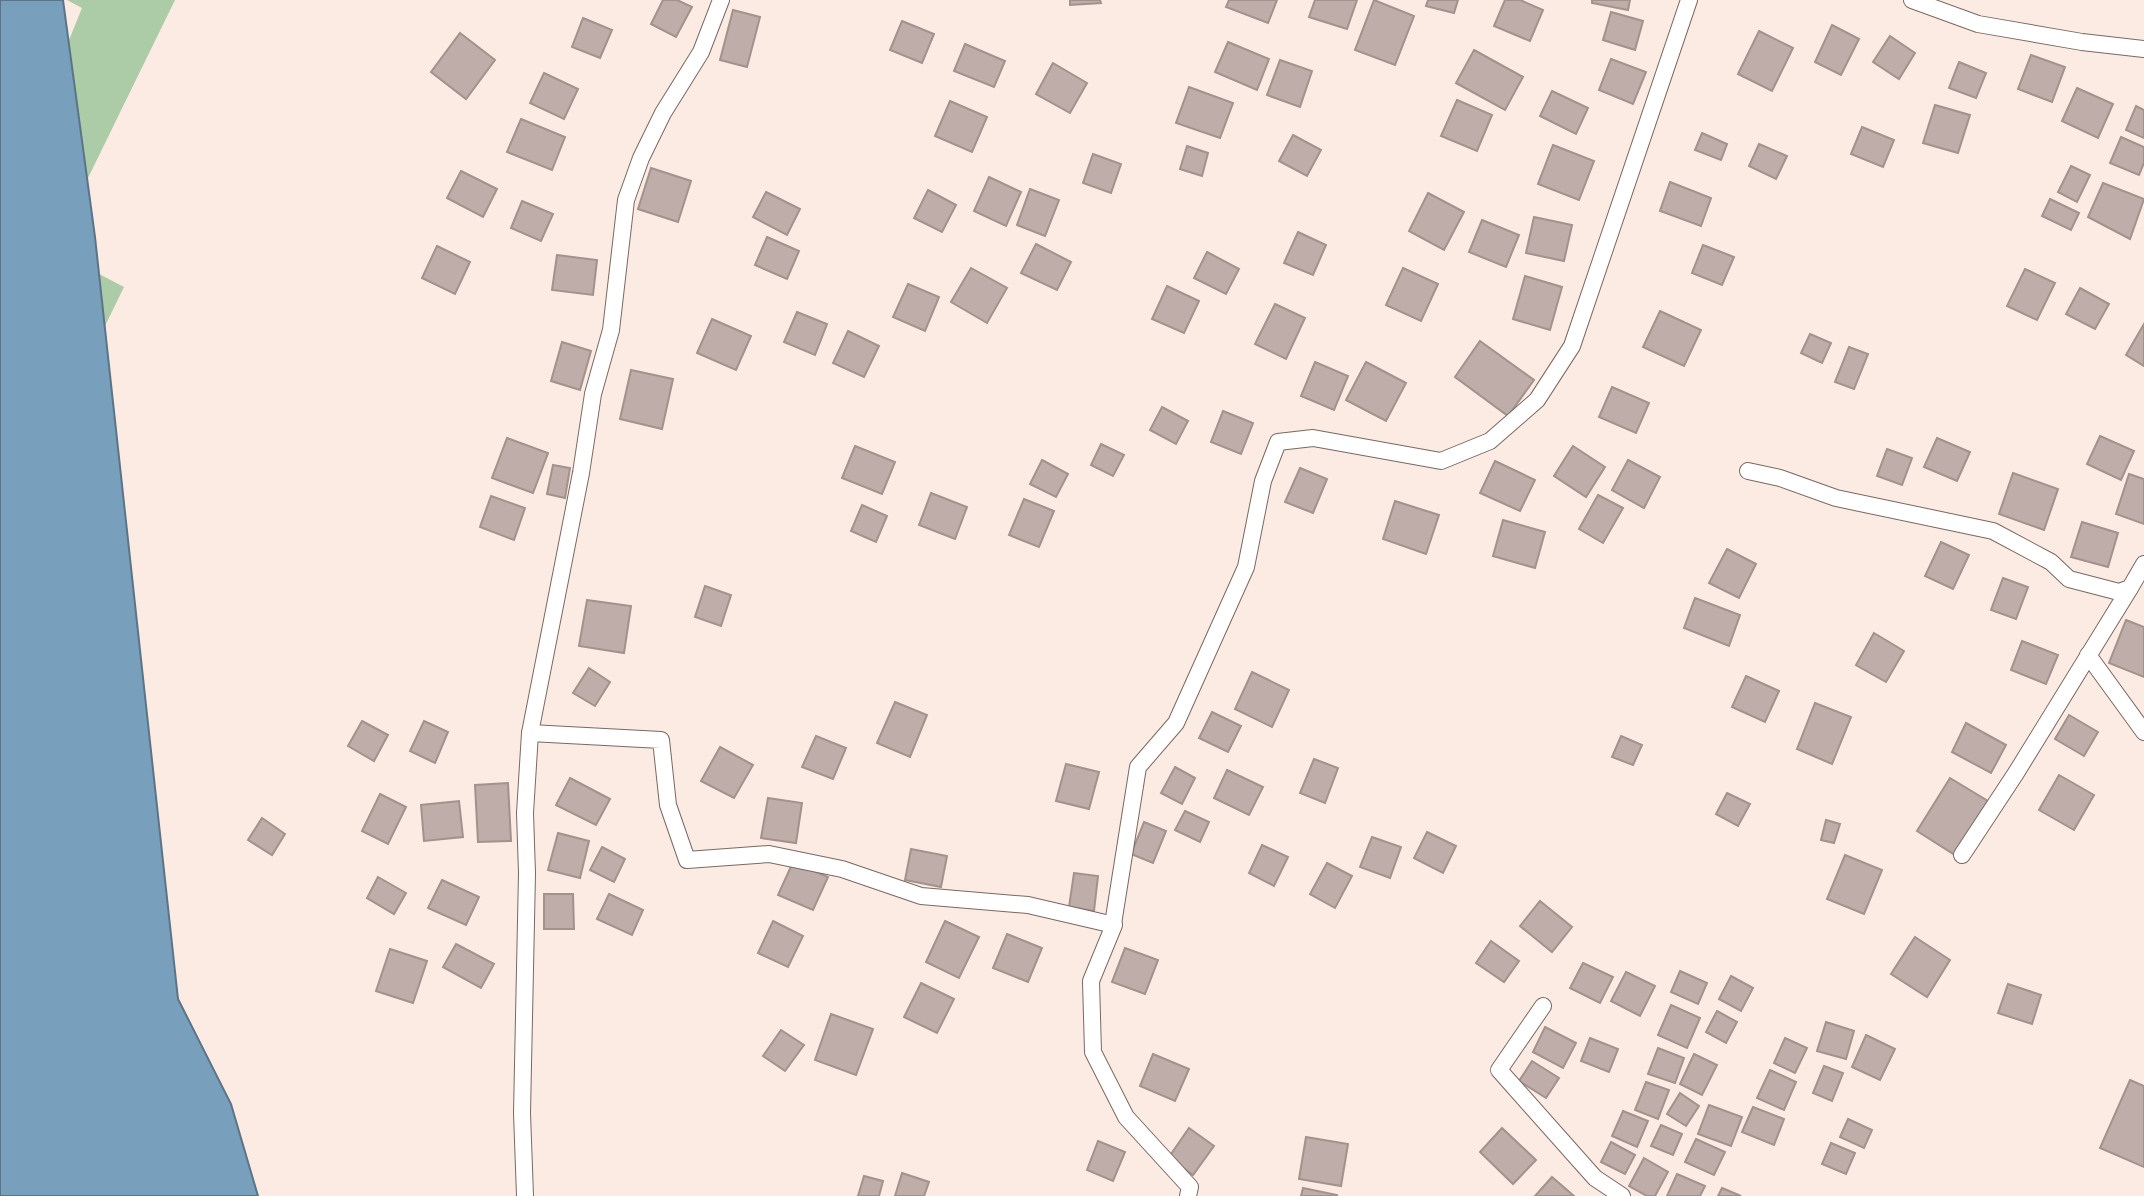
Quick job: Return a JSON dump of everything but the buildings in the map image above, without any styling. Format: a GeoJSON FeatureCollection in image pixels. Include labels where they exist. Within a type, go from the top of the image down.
{"type":"FeatureCollection","features":[{"type":"Feature","properties":{"kind":"street"},"geometry":{"type":"LineString","coordinates":[[525,1196],[522,1113],[527,873],[525,813],[530,733],[581,473],[593,394],[611,330],[626,200],[640,158],[663,113],[701,52],[721,0]]}},
{"type":"Feature","properties":{"kind":"street"},"geometry":{"type":"LineString","coordinates":[[1188,1196],[1190,1187],[1126,1117],[1093,1052],[1091,981],[1114,924],[1138,767],[1177,723],[1246,567],[1263,481],[1278,442],[1313,439],[1441,461],[1490,441],[1537,400],[1572,346],[1689,0]]}},
{"type":"Feature","properties":{"kind":"street"},"geometry":{"type":"LineString","coordinates":[[1913,0],[1978,24],[2082,43],[2144,49]]}},
{"type":"Feature","properties":{"kind":"street"},"geometry":{"type":"LineString","coordinates":[[1748,471],[1780,478],[1836,498],[1993,531],[2051,562],[2069,579],[2119,592],[2130,587]]}},
{"type":"Feature","properties":{"kind":"street"},"geometry":{"type":"LineString","coordinates":[[1962,855],[2016,773],[2144,564]]}},
{"type":"Feature","properties":{"kind":"street"},"geometry":{"type":"LineString","coordinates":[[2088,655],[2144,732]]}},
{"type":"Feature","properties":{"kind":"street"},"geometry":{"type":"LineString","coordinates":[[530,733],[662,740],[668,805],[687,860],[769,854],[842,869],[921,896],[1028,905],[1114,924]]}},
{"type":"Feature","properties":{"kind":"street"},"geometry":{"type":"LineString","coordinates":[[1543,1006],[1499,1070],[1595,1178],[1622,1196]]}},
{"type":"Feature","properties":{"kind":"green space"},"geometry":{"type":"Polygon","coordinates":[[[67,0],[175,0],[87,180],[69,40],[82,8],[67,0]]]}},
{"type":"Feature","properties":{"kind":"green space"},"geometry":{"type":"Polygon","coordinates":[[[99,274],[124,287],[105,326],[99,274]]]}},
{"type":"Feature","properties":{"kind":"water"},"geometry":{"type":"Polygon","coordinates":[[[0,0],[63,0],[95,237],[178,999],[231,1104],[258,1196],[0,1196],[0,0]]]}}]}
